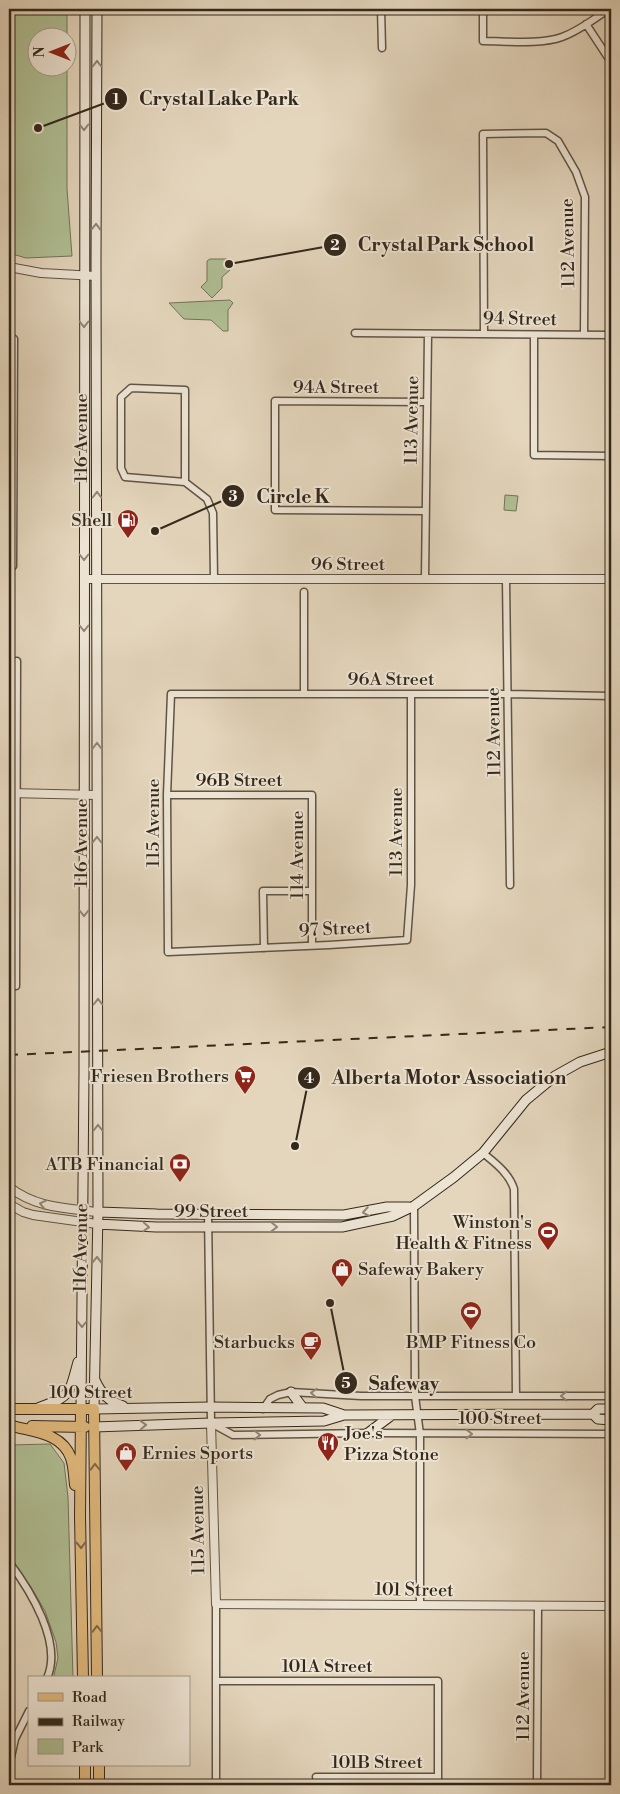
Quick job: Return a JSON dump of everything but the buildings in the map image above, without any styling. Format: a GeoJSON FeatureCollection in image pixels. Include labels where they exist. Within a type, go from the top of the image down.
{"type":"FeatureCollection","features":[{"type":"Feature","properties":{"kind":"main road","name":"116 Avenue"},"geometry":{"type":"LineString","coordinates":[[83,1676],[80,1427],[84,1072],[85,9]]}},
{"type":"Feature","properties":{"kind":"main road","name":"116 Avenue"},"geometry":{"type":"LineString","coordinates":[[97,9],[98,1224],[94,1378],[97,1676]]}},
{"type":"Feature","properties":{"kind":"main road","name":"99 Street"},"geometry":{"type":"LineString","coordinates":[[98,1224],[156,1227],[294,1228],[342,1227],[381,1219],[414,1206],[454,1177],[482,1153],[514,1113],[539,1089],[572,1066],[598,1055],[611,1052]]}},
{"type":"Feature","properties":{"kind":"main road"},"geometry":{"type":"LineString","coordinates":[[84,1072],[98,1071]]}},
{"type":"Feature","properties":{"kind":"main road","name":"99 Street"},"geometry":{"type":"LineString","coordinates":[[98,1212],[344,1215],[387,1207],[414,1206]]}},
{"type":"Feature","properties":{"kind":"main road"},"geometry":{"type":"LineString","coordinates":[[35,1409],[58,1401],[68,1394],[82,1347]]}},
{"type":"Feature","properties":{"kind":"main road"},"geometry":{"type":"LineString","coordinates":[[94,1378],[99,1389],[111,1402],[133,1408]]}},
{"type":"Feature","properties":{"kind":"main road"},"geometry":{"type":"LineString","coordinates":[[291,1392],[304,1408]]}},
{"type":"Feature","properties":{"kind":"main road","name":"100 Street"},"geometry":{"type":"LineString","coordinates":[[9,1409],[323,1408],[344,1415]]}},
{"type":"Feature","properties":{"kind":"main road","name":"100 Street"},"geometry":{"type":"LineString","coordinates":[[10,1426],[94,1427],[211,1422],[324,1421],[344,1415],[593,1414],[598,1409],[611,1409]]}},
{"type":"Feature","properties":{"kind":"main road","name":"100 Street"},"geometry":{"type":"LineString","coordinates":[[593,1414],[598,1419],[611,1420]]}},
{"type":"Feature","properties":{"kind":"main road"},"geometry":{"type":"LineString","coordinates":[[368,1433],[392,1415]]}},
{"type":"Feature","properties":{"kind":"main road"},"geometry":{"type":"LineString","coordinates":[[10,1426],[47,1434],[64,1446],[71,1458],[80,1516]]}},
{"type":"Feature","properties":{"kind":"main road"},"geometry":{"type":"LineString","coordinates":[[85,1766],[85,1785]]}},
{"type":"Feature","properties":{"kind":"main road"},"geometry":{"type":"LineString","coordinates":[[99,1766],[99,1785]]}},
{"type":"Feature","properties":{"kind":"street"},"geometry":{"type":"LineString","coordinates":[[382,9],[382,48]]}},
{"type":"Feature","properties":{"kind":"street"},"geometry":{"type":"LineString","coordinates":[[483,9],[483,41],[545,40],[562,37],[609,9]]}},
{"type":"Feature","properties":{"kind":"street"},"geometry":{"type":"LineString","coordinates":[[586,24],[611,62]]}},
{"type":"Feature","properties":{"kind":"street","name":"112 Avenue"},"geometry":{"type":"LineString","coordinates":[[484,334],[483,134],[546,134],[558,141],[576,172],[586,197],[584,335]]}},
{"type":"Feature","properties":{"kind":"street"},"geometry":{"type":"LineString","coordinates":[[9,267],[41,273],[96,276]]}},
{"type":"Feature","properties":{"kind":"street"},"geometry":{"type":"LineString","coordinates":[[355,333],[428,334]]}},
{"type":"Feature","properties":{"kind":"street","name":"94 Street"},"geometry":{"type":"LineString","coordinates":[[428,334],[611,335]]}},
{"type":"Feature","properties":{"kind":"street","name":"113 Avenue"},"geometry":{"type":"LineString","coordinates":[[425,579],[428,334]]}},
{"type":"Feature","properties":{"kind":"street"},"geometry":{"type":"LineString","coordinates":[[534,335],[534,455],[611,456]]}},
{"type":"Feature","properties":{"kind":"street"},"geometry":{"type":"LineString","coordinates":[[11,566],[12,339]]}},
{"type":"Feature","properties":{"kind":"street"},"geometry":{"type":"LineString","coordinates":[[185,482],[185,390],[131,388],[121,397],[121,468],[125,477],[185,482],[206,499],[213,513],[214,579]]}},
{"type":"Feature","properties":{"kind":"street","name":"94A Street"},"geometry":{"type":"LineString","coordinates":[[425,511],[274,510],[275,401],[426,402]]}},
{"type":"Feature","properties":{"kind":"street","name":"96 Street"},"geometry":{"type":"LineString","coordinates":[[84,579],[611,579]]}},
{"type":"Feature","properties":{"kind":"street","name":"112 Avenue"},"geometry":{"type":"LineString","coordinates":[[506,579],[510,885]]}},
{"type":"Feature","properties":{"kind":"street"},"geometry":{"type":"LineString","coordinates":[[304,592],[304,694]]}},
{"type":"Feature","properties":{"kind":"street"},"geometry":{"type":"LineString","coordinates":[[9,662],[17,661],[12,793],[12,986]]}},
{"type":"Feature","properties":{"kind":"street","name":"96A Street"},"geometry":{"type":"LineString","coordinates":[[171,694],[508,694],[611,696]]}},
{"type":"Feature","properties":{"kind":"street","name":"115 Avenue"},"geometry":{"type":"LineString","coordinates":[[168,952],[167,796],[171,694]]}},
{"type":"Feature","properties":{"kind":"street","name":"113 Avenue"},"geometry":{"type":"LineString","coordinates":[[407,940],[411,886],[410,695]]}},
{"type":"Feature","properties":{"kind":"street"},"geometry":{"type":"LineString","coordinates":[[12,793],[97,795]]}},
{"type":"Feature","properties":{"kind":"street","name":"96B Street"},"geometry":{"type":"LineString","coordinates":[[167,796],[312,795]]}},
{"type":"Feature","properties":{"kind":"street","name":"114 Avenue"},"geometry":{"type":"LineString","coordinates":[[312,795],[312,945]]}},
{"type":"Feature","properties":{"kind":"street"},"geometry":{"type":"LineString","coordinates":[[264,948],[263,891],[312,891]]}},
{"type":"Feature","properties":{"kind":"street"},"geometry":{"type":"LineString","coordinates":[[611,915],[611,928]]}},
{"type":"Feature","properties":{"kind":"street","name":"97 Street"},"geometry":{"type":"LineString","coordinates":[[168,952],[407,940]]}},
{"type":"Feature","properties":{"kind":"street"},"geometry":{"type":"LineString","coordinates":[[482,1153],[504,1171],[514,1189],[516,1396]]}},
{"type":"Feature","properties":{"kind":"street","name":"99 Street"},"geometry":{"type":"LineString","coordinates":[[9,1187],[34,1202],[49,1206],[98,1212]]}},
{"type":"Feature","properties":{"kind":"street","name":"99 Street"},"geometry":{"type":"LineString","coordinates":[[9,1204],[33,1215],[98,1224]]}},
{"type":"Feature","properties":{"kind":"street"},"geometry":{"type":"LineString","coordinates":[[414,1206],[415,1396],[420,1434],[420,1606]]}},
{"type":"Feature","properties":{"kind":"street","name":"115 Avenue"},"geometry":{"type":"LineString","coordinates":[[208,1213],[210,1407],[214,1595],[216,1604],[216,1785]]}},
{"type":"Feature","properties":{"kind":"street","name":"100 Street"},"geometry":{"type":"LineString","coordinates":[[263,1409],[270,1399],[291,1392],[361,1396],[611,1396]]}},
{"type":"Feature","properties":{"kind":"street","name":"100 Street"},"geometry":{"type":"LineString","coordinates":[[211,1422],[234,1435],[368,1433],[611,1434]]}},
{"type":"Feature","properties":{"kind":"street"},"geometry":{"type":"LineString","coordinates":[[9,1562],[46,1626],[52,1656],[48,1676]]}},
{"type":"Feature","properties":{"kind":"street","name":"101 Street"},"geometry":{"type":"LineString","coordinates":[[216,1604],[611,1606]]}},
{"type":"Feature","properties":{"kind":"street","name":"112 Avenue"},"geometry":{"type":"LineString","coordinates":[[537,1785],[538,1606]]}},
{"type":"Feature","properties":{"kind":"street","name":"101A Street"},"geometry":{"type":"LineString","coordinates":[[216,1681],[438,1680],[438,1777]]}},
{"type":"Feature","properties":{"kind":"street"},"geometry":{"type":"LineString","coordinates":[[9,1766],[15,1739],[28,1713]]}},
{"type":"Feature","properties":{"kind":"street","name":"101B Street"},"geometry":{"type":"LineString","coordinates":[[316,1777],[438,1777]]}},
{"type":"Feature","properties":{"kind":"street"},"geometry":{"type":"LineString","coordinates":[[438,1777],[438,1785]]}},
{"type":"Feature","properties":{"kind":"green space"},"geometry":{"type":"Polygon","coordinates":[[[9,9],[67,9],[67,28],[28,28],[28,78],[67,78],[67,189],[72,256],[26,258],[9,253],[9,9]]]}},
{"type":"Feature","properties":{"kind":"green space"},"geometry":{"type":"Polygon","coordinates":[[[210,259],[227,259],[230,261],[230,270],[222,277],[222,288],[212,298],[201,287],[207,281],[207,261],[210,259]]]}},
{"type":"Feature","properties":{"kind":"green space"},"geometry":{"type":"Polygon","coordinates":[[[230,300],[233,303],[228,310],[228,331],[223,331],[211,320],[184,319],[169,303],[230,300]]]}},
{"type":"Feature","properties":{"kind":"green space"},"geometry":{"type":"Polygon","coordinates":[[[505,495],[518,496],[516,511],[504,510],[505,495]]]}},
{"type":"Feature","properties":{"kind":"green space"},"geometry":{"type":"Polygon","coordinates":[[[50,1444],[64,1463],[68,1497],[73,1676],[54,1676],[58,1658],[56,1642],[45,1611],[9,1556],[9,1445],[50,1444]]]}},
{"type":"Feature","properties":{"kind":"railway"},"geometry":{"type":"LineString","coordinates":[[9,1055],[611,1027]]}},
{"type":"Feature","properties":{"kind":"place","name":"Crystal Lake Park"},"geometry":{"type":"Point","coordinates":[38,128]}},
{"type":"Feature","properties":{"kind":"place","name":"Crystal Park School"},"geometry":{"type":"Point","coordinates":[229,264]}},
{"type":"Feature","properties":{"kind":"place","name":"Circle K"},"geometry":{"type":"Point","coordinates":[155,531]}},
{"type":"Feature","properties":{"kind":"place","name":"Shell"},"geometry":{"type":"Point","coordinates":[128,539]}},
{"type":"Feature","properties":{"kind":"place","name":"Friesen Brothers"},"geometry":{"type":"Point","coordinates":[245,1095]}},
{"type":"Feature","properties":{"kind":"place","name":"Alberta Motor Association"},"geometry":{"type":"Point","coordinates":[295,1146]}},
{"type":"Feature","properties":{"kind":"place","name":"ATB Financial"},"geometry":{"type":"Point","coordinates":[180,1183]}},
{"type":"Feature","properties":{"kind":"place","name":"Winston's Health & Fitness"},"geometry":{"type":"Point","coordinates":[548,1251]}},
{"type":"Feature","properties":{"kind":"place","name":"Safeway Bakery"},"geometry":{"type":"Point","coordinates":[342,1288]}},
{"type":"Feature","properties":{"kind":"place","name":"Safeway"},"geometry":{"type":"Point","coordinates":[330,1303]}},
{"type":"Feature","properties":{"kind":"place","name":"BMP Fitness Co"},"geometry":{"type":"Point","coordinates":[471,1331]}},
{"type":"Feature","properties":{"kind":"place","name":"Starbucks"},"geometry":{"type":"Point","coordinates":[311,1361]}},
{"type":"Feature","properties":{"kind":"place","name":"Joe's Pizza Stone"},"geometry":{"type":"Point","coordinates":[328,1462]}},
{"type":"Feature","properties":{"kind":"place","name":"Ernies Sports"},"geometry":{"type":"Point","coordinates":[126,1472]}}]}
